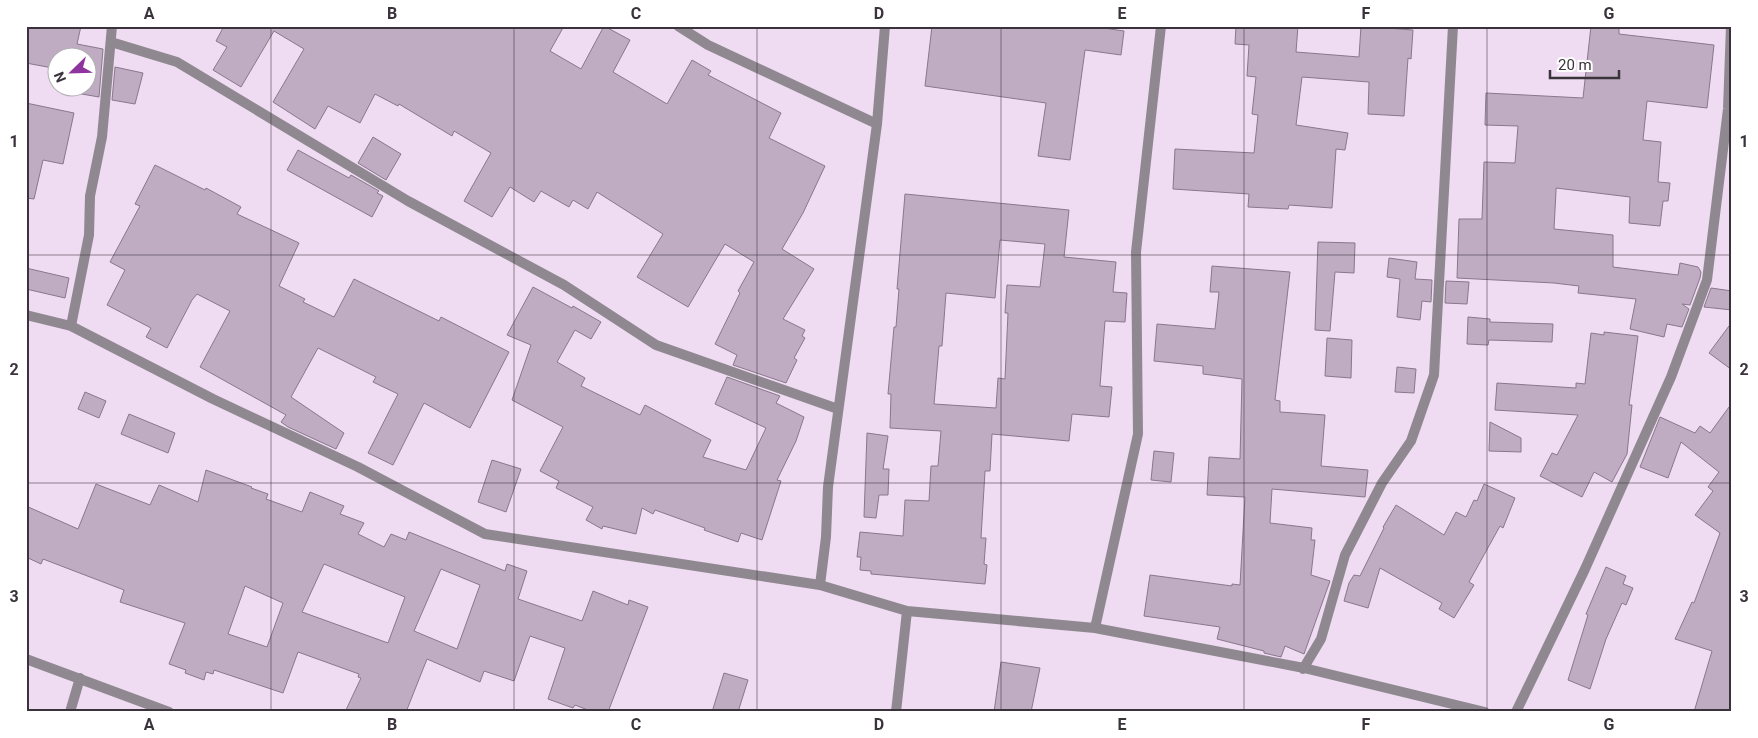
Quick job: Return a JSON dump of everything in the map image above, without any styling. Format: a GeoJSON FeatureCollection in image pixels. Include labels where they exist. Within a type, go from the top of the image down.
{"type":"FeatureCollection","features":[{"type":"Feature","properties":{"kind":"street"},"geometry":{"type":"LineString","coordinates":[[71,326],[89,234],[90,196],[102,137],[112,26]]}},
{"type":"Feature","properties":{"kind":"street"},"geometry":{"type":"LineString","coordinates":[[678,26],[708,46],[877,124]]}},
{"type":"Feature","properties":{"kind":"street"},"geometry":{"type":"LineString","coordinates":[[820,585],[826,537],[828,487],[877,124],[885,26]]}},
{"type":"Feature","properties":{"kind":"street"},"geometry":{"type":"LineString","coordinates":[[1095,628],[1138,434],[1136,252],[1160,26]]}},
{"type":"Feature","properties":{"kind":"street"},"geometry":{"type":"LineString","coordinates":[[1302,669],[1321,639],[1345,555],[1382,483],[1411,441],[1434,375],[1453,26]]}},
{"type":"Feature","properties":{"kind":"street"},"geometry":{"type":"LineString","coordinates":[[1516,712],[1585,569],[1671,377],[1707,280],[1728,109],[1731,26]]}},
{"type":"Feature","properties":{"kind":"street"},"geometry":{"type":"LineString","coordinates":[[111,42],[177,62],[408,201],[564,285],[656,345],[838,409]]}},
{"type":"Feature","properties":{"kind":"street"},"geometry":{"type":"LineString","coordinates":[[26,315],[71,326],[213,399],[358,467],[485,534],[820,585],[907,611],[1095,628],[1302,669],[1485,712]]}},
{"type":"Feature","properties":{"kind":"street"},"geometry":{"type":"LineString","coordinates":[[896,712],[907,611]]}},
{"type":"Feature","properties":{"kind":"street"},"geometry":{"type":"LineString","coordinates":[[26,659],[169,712]]}},
{"type":"Feature","properties":{"kind":"street"},"geometry":{"type":"LineString","coordinates":[[70,712],[80,678]]}},
{"type":"Feature","properties":{"kind":"building"},"geometry":{"type":"Polygon","coordinates":[[[26,26],[81,26],[77,44],[98,48],[48,48],[48,67],[26,63],[26,26]]]}},
{"type":"Feature","properties":{"kind":"building"},"geometry":{"type":"Polygon","coordinates":[[[224,26],[564,26],[550,51],[581,69],[604,26],[630,40],[613,72],[667,104],[692,60],[711,71],[708,75],[781,113],[769,138],[825,166],[803,213],[782,249],[814,269],[783,319],[805,330],[802,336],[805,338],[794,358],[797,360],[786,383],[733,365],[737,355],[715,344],[740,293],[738,291],[754,262],[725,244],[688,307],[637,277],[663,234],[597,192],[588,209],[573,200],[569,207],[541,191],[534,202],[510,187],[492,217],[464,201],[491,153],[454,131],[452,136],[399,104],[398,106],[375,94],[360,123],[328,106],[315,129],[273,102],[304,49],[274,31],[241,87],[213,70],[227,47],[216,41],[224,26]]]}},
{"type":"Feature","properties":{"kind":"building"},"geometry":{"type":"Polygon","coordinates":[[[932,26],[1090,26],[1124,31],[1121,55],[1085,50],[1070,160],[1038,156],[1046,103],[925,86],[932,26]]]}},
{"type":"Feature","properties":{"kind":"building"},"geometry":{"type":"Polygon","coordinates":[[[1236,26],[1298,26],[1296,52],[1359,57],[1361,26],[1413,30],[1411,59],[1408,58],[1404,116],[1368,114],[1369,82],[1302,77],[1296,125],[1348,133],[1345,150],[1336,149],[1332,208],[1289,205],[1288,209],[1248,207],[1249,194],[1173,189],[1175,149],[1254,153],[1258,115],[1252,114],[1256,77],[1247,76],[1249,45],[1235,44],[1236,26]]]}},
{"type":"Feature","properties":{"kind":"building"},"geometry":{"type":"Polygon","coordinates":[[[1591,26],[1619,26],[1619,34],[1714,45],[1707,108],[1647,101],[1643,140],[1661,142],[1658,182],[1670,183],[1668,201],[1663,201],[1660,226],[1629,223],[1630,197],[1556,188],[1554,229],[1613,235],[1613,267],[1678,275],[1680,263],[1698,267],[1701,272],[1700,278],[1690,305],[1682,304],[1689,309],[1682,327],[1667,324],[1664,337],[1630,329],[1636,299],[1578,293],[1579,286],[1554,283],[1457,278],[1459,219],[1482,219],[1484,162],[1515,163],[1518,126],[1485,125],[1486,93],[1583,98],[1591,26]]]}},
{"type":"Feature","properties":{"kind":"building"},"geometry":{"type":"Polygon","coordinates":[[[98,48],[103,49],[98,97],[98,48]]]}},
{"type":"Feature","properties":{"kind":"building"},"geometry":{"type":"Polygon","coordinates":[[[115,67],[143,73],[135,104],[112,100],[115,67]]]}},
{"type":"Feature","properties":{"kind":"building"},"geometry":{"type":"Polygon","coordinates":[[[26,103],[74,113],[63,164],[43,160],[34,199],[26,198],[26,103]]]}},
{"type":"Feature","properties":{"kind":"building"},"geometry":{"type":"Polygon","coordinates":[[[373,137],[401,154],[386,180],[358,163],[373,137]]]}},
{"type":"Feature","properties":{"kind":"building"},"geometry":{"type":"Polygon","coordinates":[[[298,150],[349,178],[351,175],[379,191],[377,193],[383,196],[372,217],[287,170],[298,150]]]}},
{"type":"Feature","properties":{"kind":"building"},"geometry":{"type":"Polygon","coordinates":[[[155,165],[205,190],[206,188],[241,207],[237,214],[299,243],[279,286],[305,299],[303,302],[334,317],[354,279],[439,321],[441,317],[509,352],[470,428],[424,403],[393,465],[368,453],[398,394],[373,382],[376,377],[318,348],[291,397],[344,433],[336,449],[288,427],[281,422],[286,415],[200,367],[230,311],[197,294],[167,348],[146,337],[151,328],[107,305],[125,270],[110,262],[140,206],[135,204],[155,165]]]}},
{"type":"Feature","properties":{"kind":"building"},"geometry":{"type":"Polygon","coordinates":[[[905,194],[1069,210],[1064,257],[1116,262],[1113,292],[1127,293],[1125,322],[1105,321],[1100,386],[1112,387],[1109,417],[1072,414],[1069,441],[992,434],[990,471],[985,471],[981,538],[986,538],[984,564],[987,565],[985,584],[871,574],[871,571],[860,570],[861,557],[857,557],[860,532],[903,536],[905,500],[929,501],[931,466],[938,466],[941,431],[890,428],[891,394],[888,394],[894,327],[896,327],[899,289],[897,289],[905,194]],[[1000,240],[995,298],[946,293],[942,346],[939,346],[934,404],[996,408],[998,378],[1005,379],[1008,313],[1005,313],[1007,285],[1040,287],[1045,244],[1000,240]]]}},
{"type":"Feature","properties":{"kind":"building"},"geometry":{"type":"Polygon","coordinates":[[[1318,242],[1355,243],[1354,273],[1335,272],[1330,331],[1315,330],[1318,242]]]}},
{"type":"Feature","properties":{"kind":"building"},"geometry":{"type":"Polygon","coordinates":[[[1389,258],[1417,262],[1415,279],[1432,280],[1431,302],[1422,301],[1420,320],[1397,317],[1400,279],[1387,277],[1389,258]]]}},
{"type":"Feature","properties":{"kind":"building"},"geometry":{"type":"Polygon","coordinates":[[[1212,266],[1290,272],[1275,400],[1280,401],[1280,412],[1325,415],[1321,466],[1368,470],[1365,497],[1272,489],[1270,523],[1312,528],[1311,540],[1315,540],[1311,575],[1330,581],[1304,654],[1285,646],[1281,657],[1264,653],[1264,651],[1217,639],[1220,627],[1144,616],[1150,575],[1232,586],[1232,584],[1240,585],[1245,497],[1207,495],[1209,457],[1240,459],[1242,379],[1203,374],[1203,366],[1154,361],[1157,324],[1215,329],[1219,292],[1210,292],[1212,266]]]}},
{"type":"Feature","properties":{"kind":"building"},"geometry":{"type":"Polygon","coordinates":[[[26,268],[69,278],[65,298],[26,289],[26,268]]]}},
{"type":"Feature","properties":{"kind":"building"},"geometry":{"type":"Polygon","coordinates":[[[1446,281],[1469,282],[1467,304],[1445,303],[1446,281]]]}},
{"type":"Feature","properties":{"kind":"building"},"geometry":{"type":"Polygon","coordinates":[[[533,287],[601,322],[591,339],[575,330],[557,362],[585,378],[581,386],[640,415],[645,405],[711,440],[703,457],[746,470],[766,428],[715,404],[727,377],[780,396],[776,403],[804,417],[796,441],[777,480],[781,481],[762,540],[741,533],[738,542],[655,510],[653,514],[642,508],[636,534],[603,526],[602,529],[586,520],[593,507],[556,488],[559,481],[540,471],[563,427],[512,400],[531,345],[507,335],[533,287]]]}},
{"type":"Feature","properties":{"kind":"building"},"geometry":{"type":"Polygon","coordinates":[[[1711,288],[1732,291],[1732,310],[1704,307],[1711,288]]]}},
{"type":"Feature","properties":{"kind":"building"},"geometry":{"type":"Polygon","coordinates":[[[1468,317],[1490,319],[1490,322],[1553,324],[1552,342],[1489,340],[1488,345],[1467,344],[1468,317]]]}},
{"type":"Feature","properties":{"kind":"building"},"geometry":{"type":"Polygon","coordinates":[[[1732,322],[1732,370],[1709,353],[1732,322]]]}},
{"type":"Feature","properties":{"kind":"building"},"geometry":{"type":"Polygon","coordinates":[[[1604,332],[1638,336],[1629,405],[1632,405],[1627,454],[1612,482],[1594,472],[1582,497],[1540,476],[1552,453],[1557,455],[1578,415],[1495,410],[1497,383],[1576,388],[1576,383],[1585,384],[1591,333],[1604,335],[1604,332]]]}},
{"type":"Feature","properties":{"kind":"building"},"geometry":{"type":"Polygon","coordinates":[[[1327,338],[1352,340],[1351,378],[1325,376],[1327,338]]]}},
{"type":"Feature","properties":{"kind":"building"},"geometry":{"type":"Polygon","coordinates":[[[1397,367],[1416,369],[1414,393],[1395,392],[1397,367]]]}},
{"type":"Feature","properties":{"kind":"building"},"geometry":{"type":"Polygon","coordinates":[[[85,392],[106,401],[99,418],[78,409],[85,392]]]}},
{"type":"Feature","properties":{"kind":"building"},"geometry":{"type":"Polygon","coordinates":[[[1732,403],[1732,712],[1694,712],[1712,651],[1675,639],[1692,602],[1694,603],[1720,533],[1695,515],[1713,491],[1708,487],[1719,472],[1681,442],[1668,478],[1640,467],[1660,417],[1695,433],[1700,426],[1710,433],[1732,403]]]}},
{"type":"Feature","properties":{"kind":"building"},"geometry":{"type":"Polygon","coordinates":[[[129,414],[175,433],[168,453],[121,434],[129,414]]]}},
{"type":"Feature","properties":{"kind":"building"},"geometry":{"type":"Polygon","coordinates":[[[1490,422],[1521,438],[1521,452],[1489,451],[1490,422]]]}},
{"type":"Feature","properties":{"kind":"building"},"geometry":{"type":"Polygon","coordinates":[[[867,433],[888,436],[883,469],[889,469],[888,495],[879,495],[876,518],[864,517],[867,433]]]}},
{"type":"Feature","properties":{"kind":"building"},"geometry":{"type":"Polygon","coordinates":[[[1154,451],[1174,453],[1171,482],[1151,480],[1154,451]]]}},
{"type":"Feature","properties":{"kind":"building"},"geometry":{"type":"Polygon","coordinates":[[[492,460],[521,469],[506,512],[478,502],[492,460]]]}},
{"type":"Feature","properties":{"kind":"building"},"geometry":{"type":"Polygon","coordinates":[[[206,470],[268,494],[266,499],[302,512],[310,492],[344,506],[340,514],[364,523],[358,534],[384,547],[391,534],[406,540],[409,532],[505,571],[507,564],[527,571],[518,599],[582,621],[593,591],[628,605],[629,600],[648,607],[608,712],[593,712],[575,705],[573,708],[548,699],[565,648],[530,636],[514,681],[484,671],[480,682],[427,659],[406,712],[345,712],[361,678],[358,677],[359,674],[298,652],[283,693],[214,670],[213,674],[206,672],[204,680],[185,673],[186,670],[169,664],[185,623],[120,602],[124,590],[43,559],[41,564],[26,557],[26,506],[78,529],[96,484],[150,505],[159,485],[198,502],[206,470]],[[324,564],[302,612],[388,643],[405,597],[324,564]],[[441,569],[414,631],[457,649],[480,585],[441,569]],[[245,586],[228,634],[267,647],[283,603],[245,586]]]}},
{"type":"Feature","properties":{"kind":"building"},"geometry":{"type":"Polygon","coordinates":[[[1484,484],[1515,498],[1503,528],[1500,526],[1469,582],[1474,585],[1454,618],[1439,609],[1442,603],[1380,568],[1368,608],[1344,601],[1349,583],[1354,575],[1360,576],[1383,527],[1396,505],[1444,535],[1456,512],[1466,517],[1474,500],[1477,501],[1484,484]]]}},
{"type":"Feature","properties":{"kind":"building"},"geometry":{"type":"Polygon","coordinates":[[[1606,567],[1626,576],[1623,584],[1633,588],[1626,605],[1622,603],[1606,639],[1590,689],[1568,680],[1588,615],[1586,614],[1606,567]]]}},
{"type":"Feature","properties":{"kind":"building"},"geometry":{"type":"Polygon","coordinates":[[[1001,662],[1040,668],[1031,712],[994,712],[1001,662]]]}},
{"type":"Feature","properties":{"kind":"building"},"geometry":{"type":"Polygon","coordinates":[[[724,673],[748,680],[738,712],[712,712],[724,673]]]}}]}
